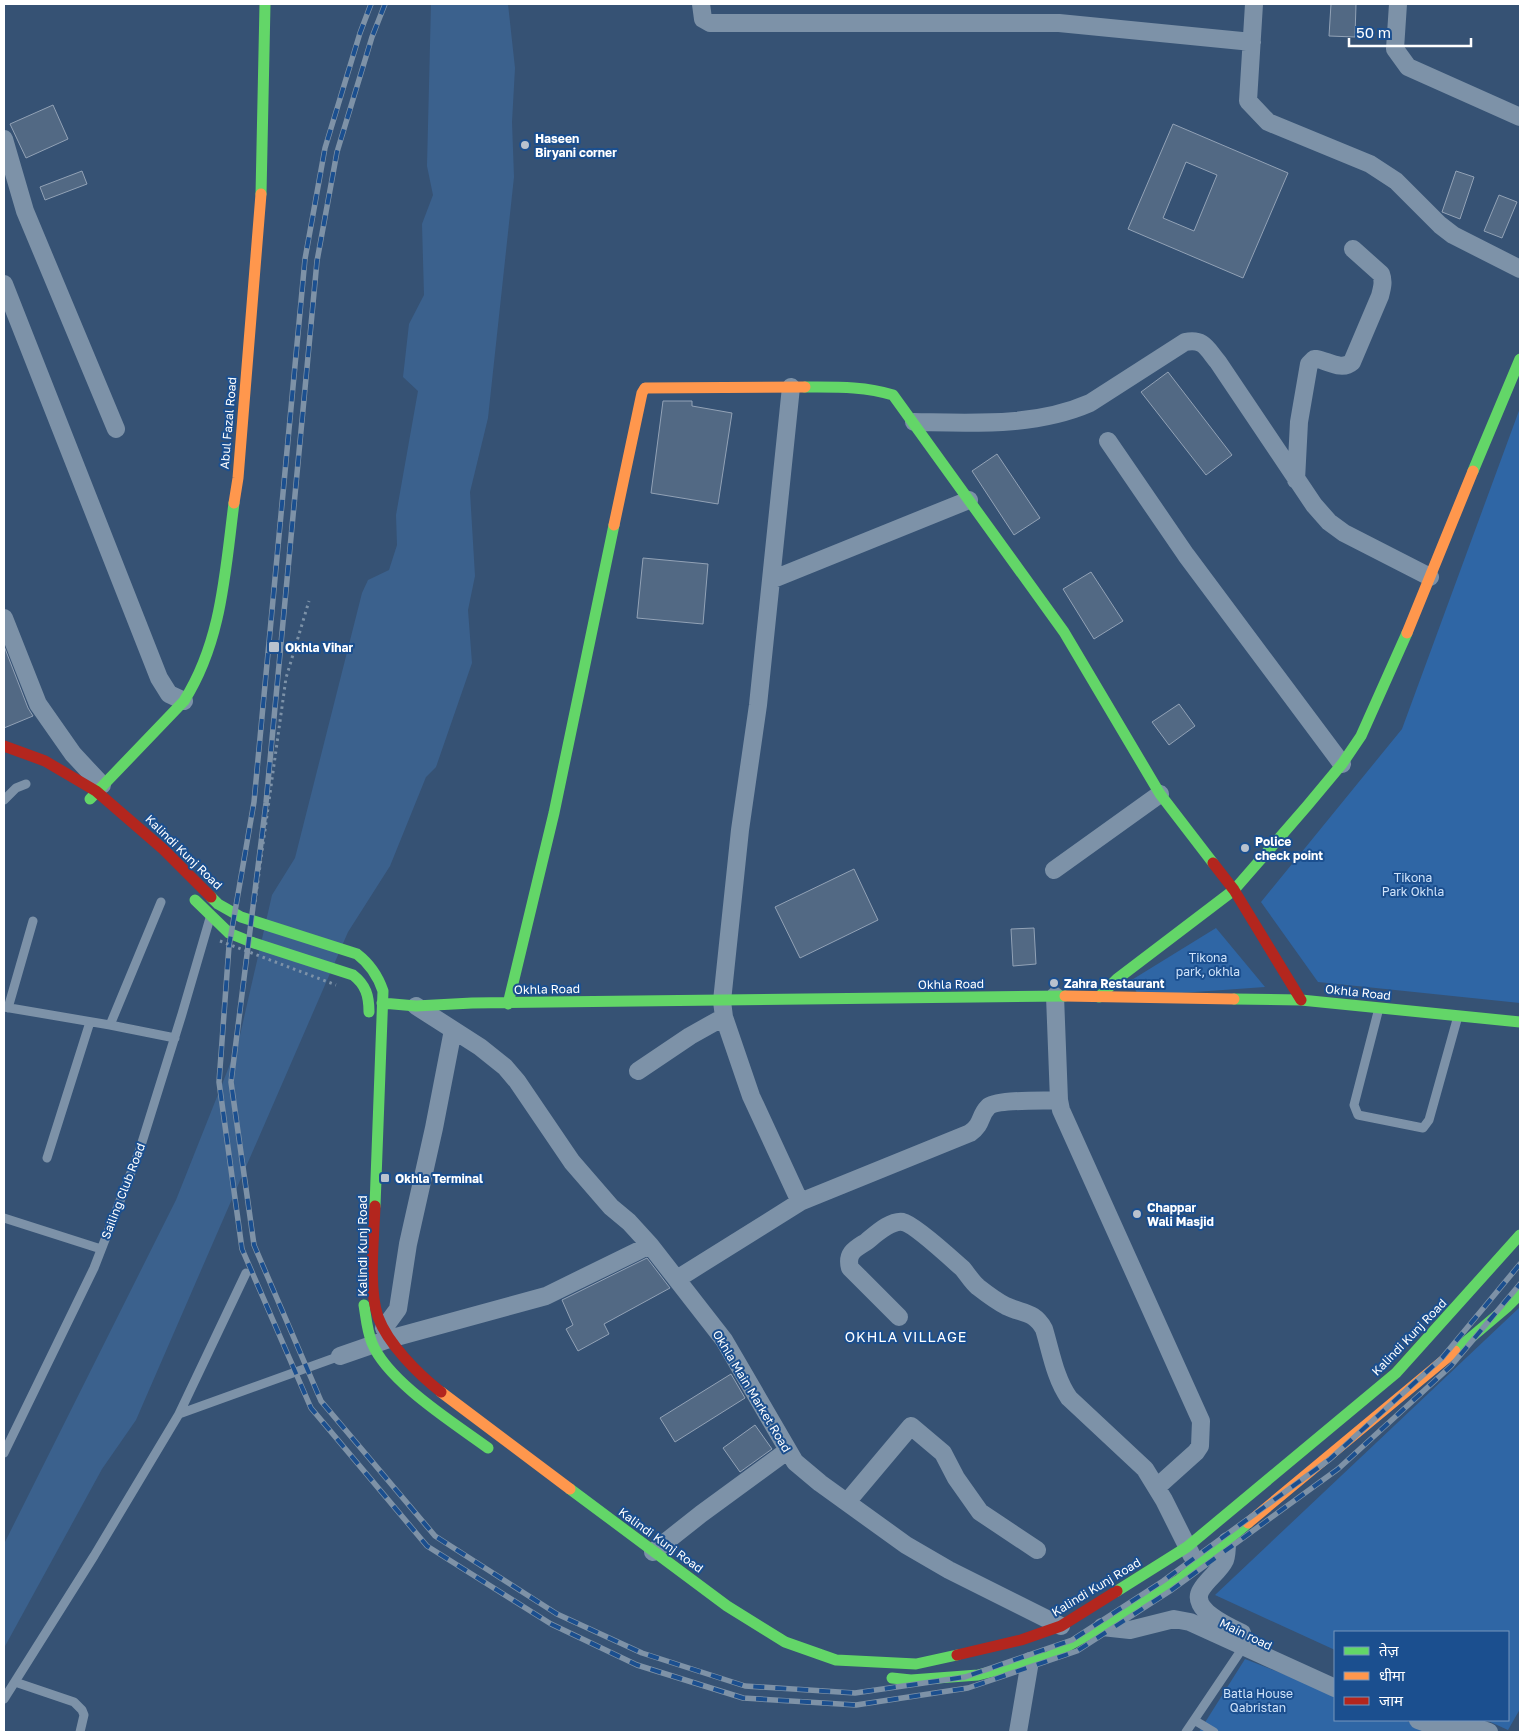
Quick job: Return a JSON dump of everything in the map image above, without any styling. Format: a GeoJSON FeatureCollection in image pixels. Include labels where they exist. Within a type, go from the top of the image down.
{"type":"FeatureCollection","features":[{"type":"Feature","properties":{"kind":"street","name":"Abul Fazal Road"},"geometry":{"type":"LineString","coordinates":[[96,792],[184,701],[193,687],[210,649],[220,609],[238,478],[262,182],[265,4]]}},
{"type":"Feature","properties":{"kind":"street"},"geometry":{"type":"LineString","coordinates":[[701,4],[703,19],[715,24],[1059,23],[1252,42]]}},
{"type":"Feature","properties":{"kind":"street"},"geometry":{"type":"LineString","coordinates":[[1254,4],[1248,101],[1268,122],[1370,164],[1384,172],[1396,181],[1440,226],[1453,235],[1520,269]]}},
{"type":"Feature","properties":{"kind":"street"},"geometry":{"type":"LineString","coordinates":[[1398,4],[1394,49],[1408,67],[1520,117]]}},
{"type":"Feature","properties":{"kind":"street"},"geometry":{"type":"LineString","coordinates":[[4,139],[25,212],[116,429]]}},
{"type":"Feature","properties":{"kind":"street"},"geometry":{"type":"LineString","coordinates":[[1296,480],[1300,422],[1309,364],[1314,359],[1340,366],[1346,366],[1352,362],[1383,286],[1381,274],[1353,249]]}},
{"type":"Feature","properties":{"kind":"street"},"geometry":{"type":"LineString","coordinates":[[4,287],[158,678],[169,694],[184,701]]}},
{"type":"Feature","properties":{"kind":"street"},"geometry":{"type":"LineString","coordinates":[[914,422],[998,423],[1046,416],[1080,407],[1185,342],[1199,341],[1218,362],[1296,480],[1329,522],[1344,533],[1430,577]]}},
{"type":"Feature","properties":{"kind":"street"},"geometry":{"type":"LineString","coordinates":[[1099,997],[1117,979],[1234,890],[1342,764],[1361,736],[1401,649],[1520,359]]}},
{"type":"Feature","properties":{"kind":"street"},"geometry":{"type":"LineString","coordinates":[[508,1004],[554,813],[643,390],[648,387],[844,387],[886,392],[893,395],[1064,632],[1160,794],[1234,890],[1301,1000]]}},
{"type":"Feature","properties":{"kind":"street"},"geometry":{"type":"LineString","coordinates":[[791,387],[758,706],[740,830],[723,1009],[751,1096],[800,1202]]}},
{"type":"Feature","properties":{"kind":"street"},"geometry":{"type":"LineString","coordinates":[[1108,441],[1186,555],[1342,764]]}},
{"type":"Feature","properties":{"kind":"street"},"geometry":{"type":"LineString","coordinates":[[771,580],[969,500]]}},
{"type":"Feature","properties":{"kind":"street"},"geometry":{"type":"LineString","coordinates":[[4,618],[38,704],[73,754],[119,826]]}},
{"type":"Feature","properties":{"kind":"street"},"geometry":{"type":"LineString","coordinates":[[4,746],[46,761],[96,792]]}},
{"type":"Feature","properties":{"kind":"street"},"geometry":{"type":"LineString","coordinates":[[26,766],[96,792]]}},
{"type":"Feature","properties":{"kind":"street","name":"Kalindi Kunj Road"},"geometry":{"type":"LineString","coordinates":[[96,792],[163,848],[218,904],[241,917],[357,954],[366,961],[380,980],[383,991],[373,1274],[375,1300],[378,1316],[387,1333],[428,1382],[727,1606],[785,1642],[836,1660],[916,1664],[1021,1640],[1061,1626],[1187,1547],[1396,1373],[1520,1235]]}},
{"type":"Feature","properties":{"kind":"street"},"geometry":{"type":"LineString","coordinates":[[1054,870],[1160,794]]}},
{"type":"Feature","properties":{"kind":"street"},"geometry":{"type":"LineString","coordinates":[[155,860],[163,848]]}},
{"type":"Feature","properties":{"kind":"street"},"geometry":{"type":"LineString","coordinates":[[187,892],[229,933],[251,942],[348,972],[362,983],[368,994],[369,1022]]}},
{"type":"Feature","properties":{"kind":"street"},"geometry":{"type":"LineString","coordinates":[[1055,996],[1059,1100],[1068,1128],[1201,1421],[1200,1446],[1196,1452],[1156,1487]]}},
{"type":"Feature","properties":{"kind":"street","name":"Okhla Road"},"geometry":{"type":"LineString","coordinates":[[382,1003],[416,1006],[508,1004],[723,1009],[1055,996],[1301,1000],[1520,1022]]}},
{"type":"Feature","properties":{"kind":"street","name":"Okhla Main Market Road"},"geometry":{"type":"LineString","coordinates":[[416,1006],[480,1048],[505,1067],[517,1081],[572,1162],[611,1207],[629,1222],[650,1245],[724,1340],[759,1397],[787,1451],[795,1462],[906,1545],[949,1570],[1061,1626]]}},
{"type":"Feature","properties":{"kind":"street"},"geometry":{"type":"LineString","coordinates":[[638,1071],[690,1036],[723,1009]]}},
{"type":"Feature","properties":{"kind":"street"},"geometry":{"type":"LineString","coordinates":[[387,1333],[398,1309],[408,1244],[453,1030]]}},
{"type":"Feature","properties":{"kind":"street"},"geometry":{"type":"LineString","coordinates":[[677,1279],[800,1202],[970,1133],[979,1126],[985,1111],[991,1105],[1005,1102],[1059,1100]]}},
{"type":"Feature","properties":{"kind":"street","name":"Kalindi Kunj Road"},"geometry":{"type":"LineString","coordinates":[[365,1173],[362,1296],[372,1345],[387,1366],[418,1396],[497,1454]]}},
{"type":"Feature","properties":{"kind":"street"},"geometry":{"type":"LineString","coordinates":[[899,1317],[850,1268],[849,1259],[851,1252],[890,1225],[903,1222],[914,1228],[996,1301],[1035,1317],[1044,1329],[1064,1391],[1144,1470],[1156,1487],[1197,1565]]}},
{"type":"Feature","properties":{"kind":"street"},"geometry":{"type":"LineString","coordinates":[[340,1356],[372,1345],[387,1333],[546,1296],[650,1245]]}},
{"type":"Feature","properties":{"kind":"street"},"geometry":{"type":"LineString","coordinates":[[884,1678],[911,1680],[978,1675],[1048,1658],[1102,1627],[1179,1580],[1413,1387],[1508,1307],[1520,1294]]}},
{"type":"Feature","properties":{"kind":"street"},"geometry":{"type":"LineString","coordinates":[[847,1502],[911,1426],[943,1453],[956,1478],[980,1512],[1037,1550]]}},
{"type":"Feature","properties":{"kind":"street"},"geometry":{"type":"LineString","coordinates":[[653,1552],[787,1451]]}},
{"type":"Feature","properties":{"kind":"street","name":"Main road"},"geometry":{"type":"LineString","coordinates":[[1227,1541],[1227,1552],[1224,1561],[1200,1590],[1198,1598],[1201,1606],[1222,1624],[1334,1676]]}},
{"type":"Feature","properties":{"kind":"street"},"geometry":{"type":"LineString","coordinates":[[1102,1627],[1130,1630],[1174,1619],[1190,1622],[1334,1688]]}},
{"type":"Feature","properties":{"kind":"street"},"geometry":{"type":"LineString","coordinates":[[1018,1732],[1030,1661]]}},
{"type":"Feature","properties":{"kind":"street"},"geometry":{"type":"LineString","coordinates":[[1421,1721],[1451,1732]]}},
{"type":"Feature","properties":{"kind":"street"},"geometry":{"type":"LineString","coordinates":[[1457,1721],[1489,1732]]}},
{"type":"Feature","properties":{"kind":"lane"},"geometry":{"type":"LineString","coordinates":[[4,790],[26,784]]}},
{"type":"Feature","properties":{"kind":"lane"},"geometry":{"type":"LineString","coordinates":[[4,800],[16,788]]}},
{"type":"Feature","properties":{"kind":"lane"},"geometry":{"type":"LineString","coordinates":[[110,1024],[161,902]]}},
{"type":"Feature","properties":{"kind":"lane","name":"Sailing Club Road"},"geometry":{"type":"LineString","coordinates":[[4,1452],[94,1268],[139,1152],[175,1038],[210,916]]}},
{"type":"Feature","properties":{"kind":"lane"},"geometry":{"type":"LineString","coordinates":[[33,921],[6,1008],[110,1024],[175,1038]]}},
{"type":"Feature","properties":{"kind":"lane"},"geometry":{"type":"LineString","coordinates":[[1379,1008],[1354,1105],[1358,1115],[1423,1128],[1429,1120],[1458,1016]]}},
{"type":"Feature","properties":{"kind":"lane"},"geometry":{"type":"LineString","coordinates":[[47,1158],[90,1022]]}},
{"type":"Feature","properties":{"kind":"lane"},"geometry":{"type":"LineString","coordinates":[[4,1218],[101,1249]]}},
{"type":"Feature","properties":{"kind":"lane"},"geometry":{"type":"LineString","coordinates":[[4,1699],[94,1556],[179,1414],[246,1273]]}},
{"type":"Feature","properties":{"kind":"lane"},"geometry":{"type":"LineString","coordinates":[[179,1414],[340,1356]]}},
{"type":"Feature","properties":{"kind":"lane"},"geometry":{"type":"LineString","coordinates":[[1186,1732],[1244,1646]]}},
{"type":"Feature","properties":{"kind":"lane"},"geometry":{"type":"LineString","coordinates":[[15,1682],[78,1705],[84,1715],[80,1732]]}},
{"type":"Feature","properties":{"kind":"lane"},"geometry":{"type":"LineString","coordinates":[[1194,1720],[1214,1732]]}},
{"type":"Feature","properties":{"kind":"path"},"geometry":{"type":"LineString","coordinates":[[256,922],[286,678],[309,601]]}},
{"type":"Feature","properties":{"kind":"path"},"geometry":{"type":"LineString","coordinates":[[220,941],[336,985]]}},
{"type":"Feature","properties":{"kind":"green space","name":"Tikona Park Okhla"},"geometry":{"type":"Polygon","coordinates":[[[1520,408],[1520,1003],[1318,982],[1261,902],[1402,729],[1520,408]]]}},
{"type":"Feature","properties":{"kind":"green space","name":"Tikona park, okhla"},"geometry":{"type":"Polygon","coordinates":[[[1216,928],[1265,987],[1139,996],[1130,981],[1216,928]]]}},
{"type":"Feature","properties":{"kind":"green space"},"geometry":{"type":"Polygon","coordinates":[[[1520,1307],[1520,1709],[1508,1730],[1488,1721],[1509,1721],[1509,1631],[1334,1631],[1334,1650],[1215,1595],[1520,1307]]]}},
{"type":"Feature","properties":{"kind":"green space","name":"Batla House Qabristan"},"geometry":{"type":"Polygon","coordinates":[[[1245,1659],[1334,1694],[1334,1721],[1407,1721],[1437,1732],[1199,1732],[1245,1659]]]}},
{"type":"Feature","properties":{"kind":"shaded area"},"geometry":{"type":"Polygon","coordinates":[[[431,4],[508,4],[515,68],[512,122],[514,177],[488,418],[470,492],[475,576],[468,610],[472,663],[436,767],[426,777],[390,866],[348,932],[136,1420],[102,1469],[4,1648],[4,1544],[176,1200],[238,1044],[272,895],[295,858],[362,593],[368,580],[389,570],[397,545],[396,515],[418,391],[403,377],[409,324],[424,295],[422,224],[433,195],[427,166],[431,4]]]}},
{"type":"Feature","properties":{"kind":"building"},"geometry":{"type":"Polygon","coordinates":[[[1331,4],[1356,4],[1355,37],[1329,36],[1331,4]]]}},
{"type":"Feature","properties":{"kind":"building"},"geometry":{"type":"Polygon","coordinates":[[[53,105],[68,139],[26,158],[10,124],[53,105]]]}},
{"type":"Feature","properties":{"kind":"building"},"geometry":{"type":"Polygon","coordinates":[[[1173,124],[1288,173],[1243,278],[1128,229],[1173,124]],[[1186,162],[1163,218],[1194,231],[1217,175],[1186,162]]]}},
{"type":"Feature","properties":{"kind":"building"},"geometry":{"type":"Polygon","coordinates":[[[82,171],[87,184],[45,200],[40,187],[82,171]]]}},
{"type":"Feature","properties":{"kind":"building"},"geometry":{"type":"Polygon","coordinates":[[[1456,171],[1474,177],[1460,219],[1442,212],[1456,171]]]}},
{"type":"Feature","properties":{"kind":"building"},"geometry":{"type":"Polygon","coordinates":[[[1499,195],[1517,202],[1502,238],[1484,231],[1499,195]]]}},
{"type":"Feature","properties":{"kind":"building"},"geometry":{"type":"Polygon","coordinates":[[[1168,372],[1232,455],[1206,475],[1141,392],[1168,372]]]}},
{"type":"Feature","properties":{"kind":"building"},"geometry":{"type":"Polygon","coordinates":[[[663,401],[692,401],[692,406],[732,413],[718,504],[651,493],[663,401]]]}},
{"type":"Feature","properties":{"kind":"building"},"geometry":{"type":"Polygon","coordinates":[[[997,454],[1040,518],[1014,535],[972,471],[997,454]]]}},
{"type":"Feature","properties":{"kind":"building"},"geometry":{"type":"Polygon","coordinates":[[[643,558],[708,564],[703,624],[637,618],[643,558]]]}},
{"type":"Feature","properties":{"kind":"building"},"geometry":{"type":"Polygon","coordinates":[[[1091,572],[1123,621],[1094,639],[1063,589],[1091,572]]]}},
{"type":"Feature","properties":{"kind":"building"},"geometry":{"type":"Polygon","coordinates":[[[4,646],[28,708],[33,716],[4,728],[4,646]]]}},
{"type":"Feature","properties":{"kind":"building"},"geometry":{"type":"Polygon","coordinates":[[[1179,704],[1195,726],[1169,745],[1152,722],[1179,704]]]}},
{"type":"Feature","properties":{"kind":"building"},"geometry":{"type":"Polygon","coordinates":[[[854,869],[878,920],[800,958],[775,907],[854,869]]]}},
{"type":"Feature","properties":{"kind":"building"},"geometry":{"type":"Polygon","coordinates":[[[1034,928],[1036,964],[1013,966],[1011,929],[1034,928]]]}},
{"type":"Feature","properties":{"kind":"building"},"geometry":{"type":"Polygon","coordinates":[[[647,1258],[670,1288],[604,1324],[609,1334],[578,1351],[566,1329],[573,1325],[562,1300],[647,1258]]]}},
{"type":"Feature","properties":{"kind":"building"},"geometry":{"type":"Polygon","coordinates":[[[731,1374],[745,1398],[675,1442],[660,1418],[731,1374]]]}},
{"type":"Feature","properties":{"kind":"building"},"geometry":{"type":"Polygon","coordinates":[[[755,1425],[772,1449],[740,1472],[723,1448],[755,1425]]]}},
{"type":"Feature","properties":{"kind":"railway"},"geometry":{"type":"LineString","coordinates":[[371,4],[360,33],[325,148],[305,259],[254,802],[229,946],[219,1082],[242,1249],[311,1408],[427,1546],[551,1624],[637,1665],[743,1698],[856,1705],[968,1688],[1077,1651],[1170,1591],[1338,1469],[1451,1366],[1520,1284]]}},
{"type":"Feature","properties":{"kind":"railway"},"geometry":{"type":"LineString","coordinates":[[385,4],[372,37],[337,152],[317,261],[266,803],[231,1082],[254,1245],[321,1401],[435,1536],[557,1614],[642,1653],[745,1686],[855,1693],[965,1677],[1072,1640],[1163,1581],[1330,1459],[1442,1358],[1520,1264]]}},
{"type":"Feature","properties":{"kind":"traffic: fast"},"geometry":{"type":"LineString","coordinates":[[261,194],[265,4]]}},
{"type":"Feature","properties":{"kind":"traffic: fast"},"geometry":{"type":"LineString","coordinates":[[1473,471],[1520,359]]}},
{"type":"Feature","properties":{"kind":"traffic: fast"},"geometry":{"type":"LineString","coordinates":[[805,387],[839,387],[893,395],[1064,632],[1160,794],[1213,863]]}},
{"type":"Feature","properties":{"kind":"traffic: fast"},"geometry":{"type":"LineString","coordinates":[[90,799],[184,701],[197,678],[207,654],[220,605],[234,503]]}},
{"type":"Feature","properties":{"kind":"traffic: fast"},"geometry":{"type":"LineString","coordinates":[[508,1004],[554,813],[614,525]]}},
{"type":"Feature","properties":{"kind":"traffic: fast"},"geometry":{"type":"LineString","coordinates":[[1099,997],[1117,979],[1234,890],[1307,806],[1342,764],[1361,736],[1407,633]]}},
{"type":"Feature","properties":{"kind":"traffic: fast"},"geometry":{"type":"LineString","coordinates":[[211,897],[218,904],[241,917],[357,954],[370,966],[379,980],[383,991],[375,1206]]}},
{"type":"Feature","properties":{"kind":"traffic: fast"},"geometry":{"type":"LineString","coordinates":[[195,900],[229,933],[353,975],[366,991],[369,1012]]}},
{"type":"Feature","properties":{"kind":"traffic: fast"},"geometry":{"type":"LineString","coordinates":[[382,1003],[416,1006],[472,1003],[1065,996]]}},
{"type":"Feature","properties":{"kind":"traffic: fast"},"geometry":{"type":"LineString","coordinates":[[1234,999],[1301,1000],[1520,1022]]}},
{"type":"Feature","properties":{"kind":"traffic: fast"},"geometry":{"type":"LineString","coordinates":[[1117,1591],[1187,1547],[1396,1373],[1520,1235]]}},
{"type":"Feature","properties":{"kind":"traffic: fast"},"geometry":{"type":"LineString","coordinates":[[1455,1351],[1520,1294]]}},
{"type":"Feature","properties":{"kind":"traffic: fast"},"geometry":{"type":"LineString","coordinates":[[364,1305],[372,1343],[380,1358],[392,1372],[423,1401],[488,1448]]}},
{"type":"Feature","properties":{"kind":"traffic: fast"},"geometry":{"type":"LineString","coordinates":[[570,1489],[727,1606],[785,1642],[836,1660],[916,1664],[957,1655]]}},
{"type":"Feature","properties":{"kind":"traffic: fast"},"geometry":{"type":"LineString","coordinates":[[892,1678],[911,1680],[978,1675],[1048,1657],[1102,1627],[1179,1580],[1248,1523]]}},
{"type":"Feature","properties":{"kind":"traffic: slow"},"geometry":{"type":"LineString","coordinates":[[234,503],[238,478],[261,194]]}},
{"type":"Feature","properties":{"kind":"traffic: slow"},"geometry":{"type":"LineString","coordinates":[[614,525],[642,393],[645,388],[805,387]]}},
{"type":"Feature","properties":{"kind":"traffic: slow"},"geometry":{"type":"LineString","coordinates":[[1407,633],[1473,471]]}},
{"type":"Feature","properties":{"kind":"traffic: slow"},"geometry":{"type":"LineString","coordinates":[[1065,996],[1234,999]]}},
{"type":"Feature","properties":{"kind":"traffic: slow"},"geometry":{"type":"LineString","coordinates":[[1248,1523],[1455,1351]]}},
{"type":"Feature","properties":{"kind":"traffic: slow"},"geometry":{"type":"LineString","coordinates":[[441,1392],[570,1489]]}},
{"type":"Feature","properties":{"kind":"traffic: jam"},"geometry":{"type":"LineString","coordinates":[[4,746],[45,761],[96,791],[163,849],[211,897]]}},
{"type":"Feature","properties":{"kind":"traffic: jam"},"geometry":{"type":"LineString","coordinates":[[1213,863],[1234,890],[1301,1000]]}},
{"type":"Feature","properties":{"kind":"traffic: jam"},"geometry":{"type":"LineString","coordinates":[[375,1206],[372,1277],[378,1317],[396,1348],[441,1392]]}},
{"type":"Feature","properties":{"kind":"traffic: jam"},"geometry":{"type":"LineString","coordinates":[[957,1655],[1021,1640],[1061,1626],[1117,1591]]}},
{"type":"Feature","properties":{"kind":"place","name":"Haseen Biryani corner"},"geometry":{"type":"Point","coordinates":[525,145]}},
{"type":"Feature","properties":{"kind":"place","name":"Okhla Vihar"},"geometry":{"type":"Point","coordinates":[274,647]}},
{"type":"Feature","properties":{"kind":"place","name":"Police check point"},"geometry":{"type":"Point","coordinates":[1245,848]}},
{"type":"Feature","properties":{"kind":"place","name":"Zahra Restaurant"},"geometry":{"type":"Point","coordinates":[1054,983]}},
{"type":"Feature","properties":{"kind":"place","name":"Okhla Terminal"},"geometry":{"type":"Point","coordinates":[385,1178]}},
{"type":"Feature","properties":{"kind":"place","name":"Chappar Wali Masjid"},"geometry":{"type":"Point","coordinates":[1137,1214]}},
{"type":"Feature","properties":{"kind":"district","name":"OKHLA VILLAGE"},"geometry":{"type":"Point","coordinates":[906,1336]}}]}
